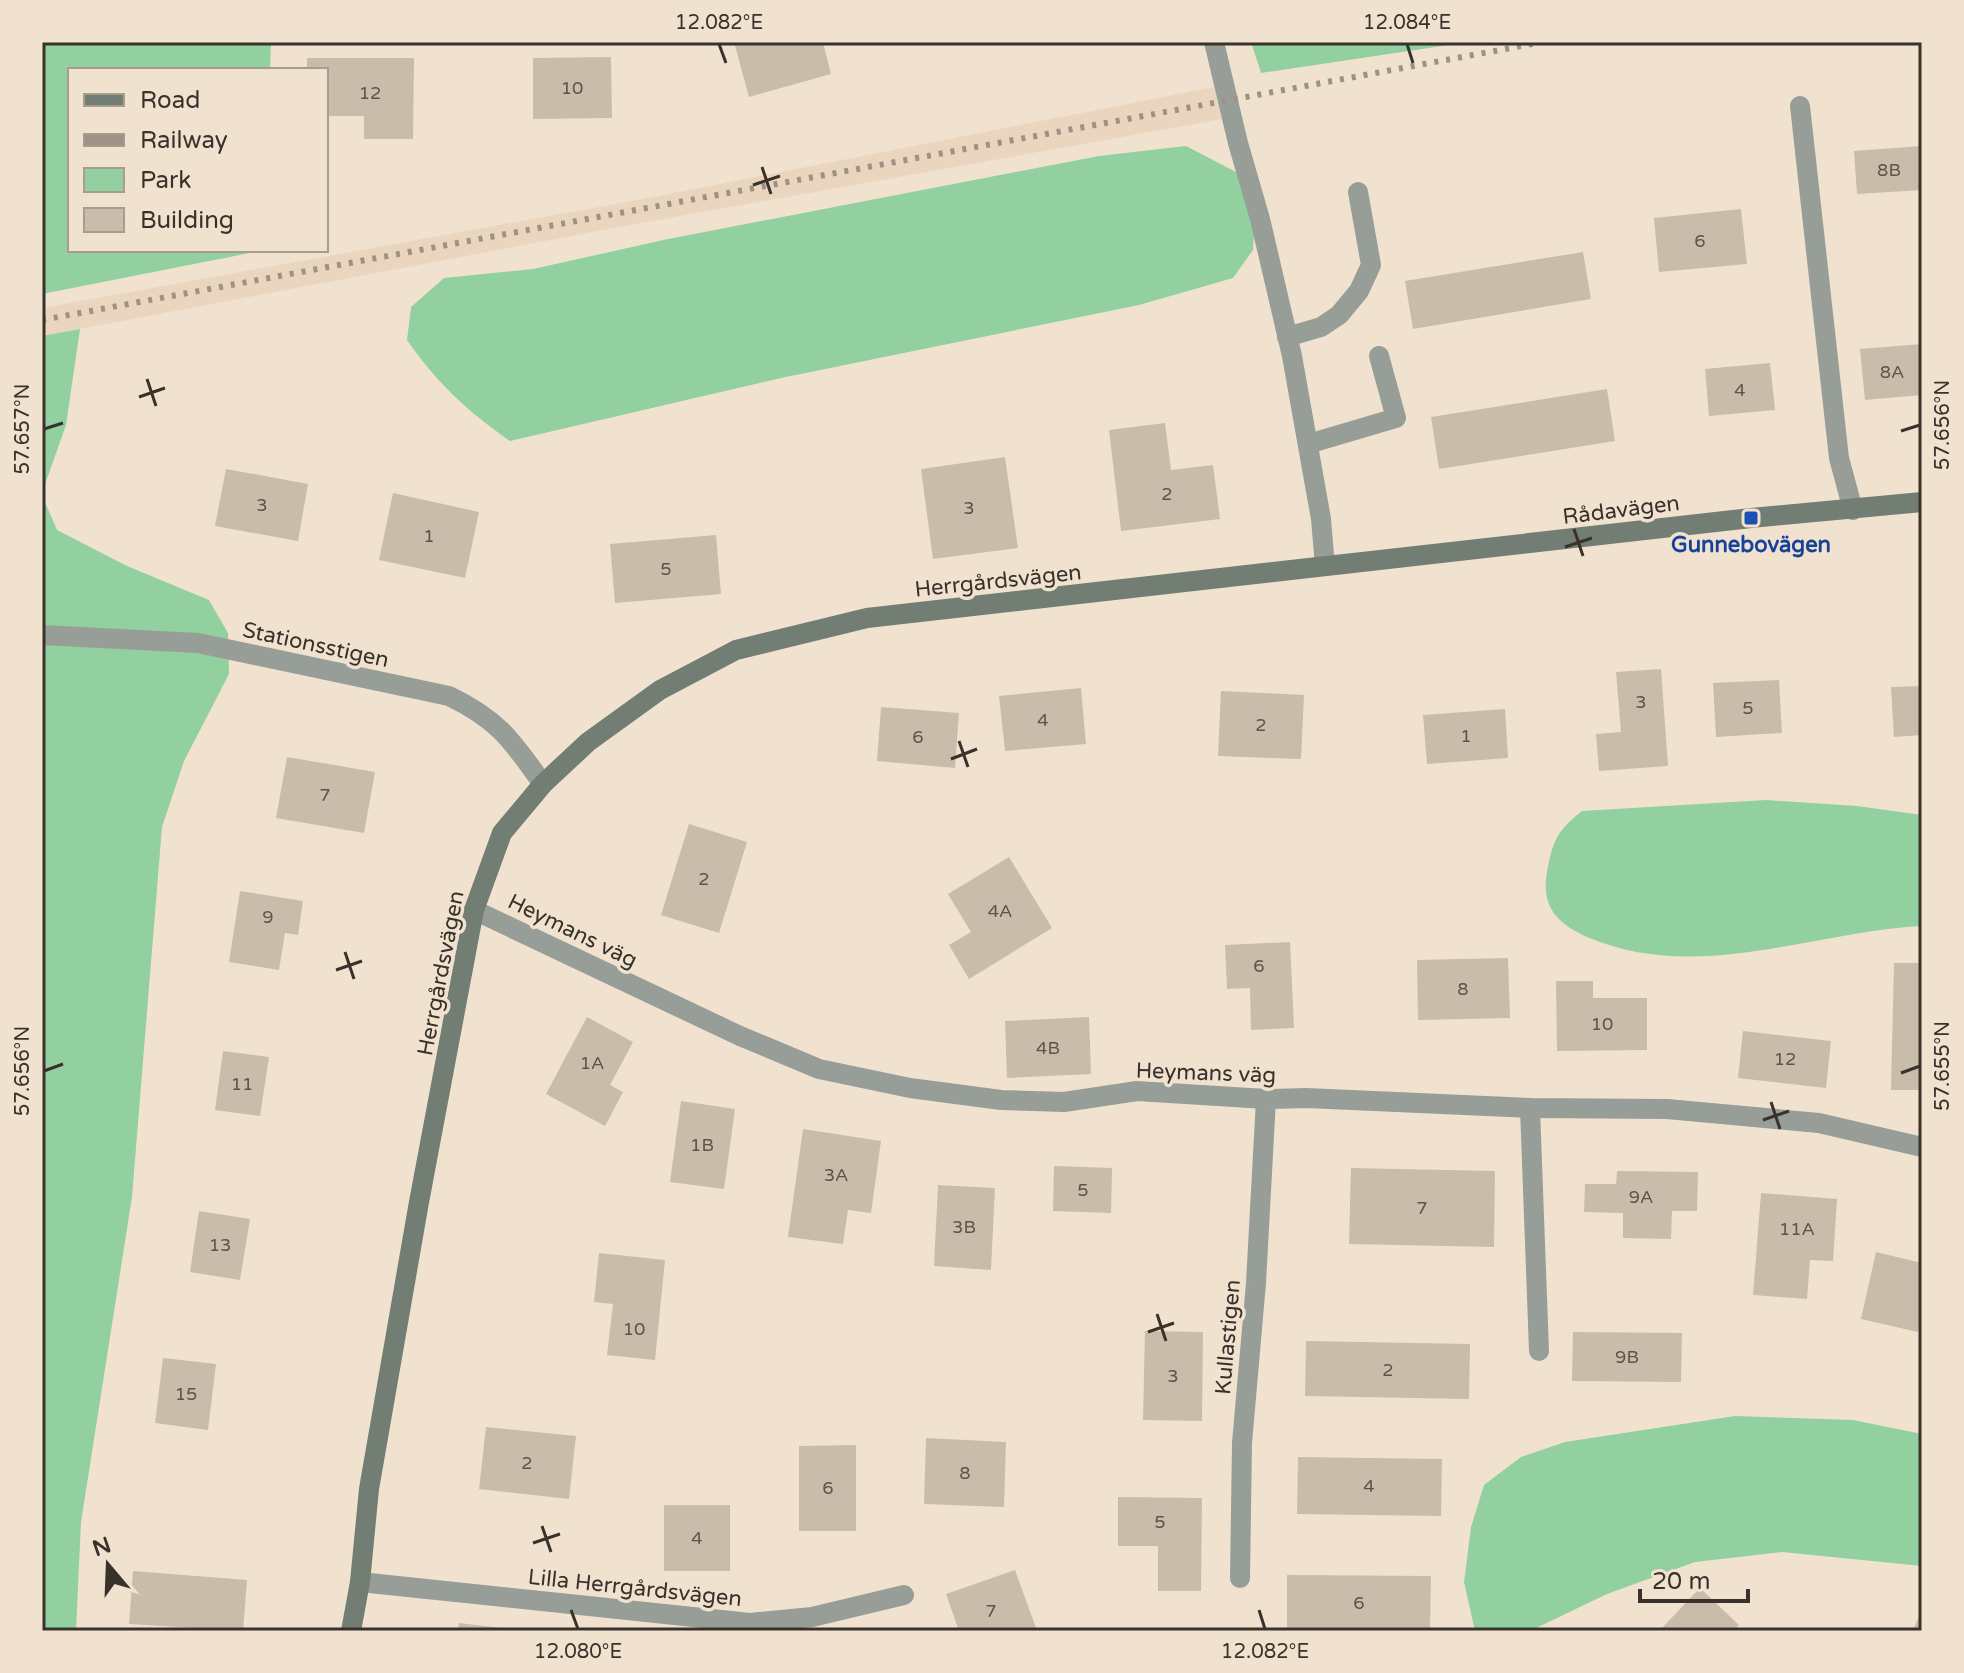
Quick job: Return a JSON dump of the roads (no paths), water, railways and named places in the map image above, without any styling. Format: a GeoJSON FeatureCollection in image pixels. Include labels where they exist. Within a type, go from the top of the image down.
{"type":"FeatureCollection","features":[{"type":"Feature","properties":{"kind":"street"},"geometry":{"type":"LineString","coordinates":[[1214,42],[1287,337],[1321,519],[1325,566]]}},
{"type":"Feature","properties":{"kind":"street"},"geometry":{"type":"LineString","coordinates":[[1800,106],[1839,458],[1853,510]]}},
{"type":"Feature","properties":{"kind":"street"},"geometry":{"type":"LineString","coordinates":[[1287,337],[1321,327],[1339,315],[1359,291],[1371,265],[1358,192]]}},
{"type":"Feature","properties":{"kind":"street"},"geometry":{"type":"LineString","coordinates":[[1308,444],[1396,418],[1379,356]]}},
{"type":"Feature","properties":{"kind":"street","name":"Rådavägen"},"geometry":{"type":"LineString","coordinates":[[1325,566],[1922,502]]}},
{"type":"Feature","properties":{"kind":"street","name":"Herrgårdsvägen"},"geometry":{"type":"LineString","coordinates":[[351,1631],[360,1582],[369,1489],[474,910],[502,833],[543,784],[588,742],[660,690],[736,650],[867,618],[1325,566]]}},
{"type":"Feature","properties":{"kind":"street","name":"Stationsstigen"},"geometry":{"type":"LineString","coordinates":[[42,635],[198,643],[449,696],[473,708],[507,734],[543,784]]}},
{"type":"Feature","properties":{"kind":"street","name":"Heymans väg"},"geometry":{"type":"LineString","coordinates":[[474,910],[740,1036],[819,1069],[910,1088],[1001,1100],[1064,1102],[1137,1091],[1266,1099],[1530,1108],[1667,1109],[1819,1123],[1922,1147]]}},
{"type":"Feature","properties":{"kind":"street","name":"Kullastigen"},"geometry":{"type":"LineString","coordinates":[[1240,1578],[1242,1443],[1256,1283],[1266,1099]]}},
{"type":"Feature","properties":{"kind":"street"},"geometry":{"type":"LineString","coordinates":[[1530,1108],[1539,1351]]}},
{"type":"Feature","properties":{"kind":"street","name":"Lilla Herrgårdsvägen"},"geometry":{"type":"LineString","coordinates":[[360,1582],[750,1623],[812,1617],[904,1595]]}},
{"type":"Feature","properties":{"kind":"railway"},"geometry":{"type":"LineString","coordinates":[[42,320],[1543,42]]}},
{"type":"Feature","properties":{"kind":"place","name":"Gunnebovägen"},"geometry":{"type":"Point","coordinates":[1751,518]}}]}
